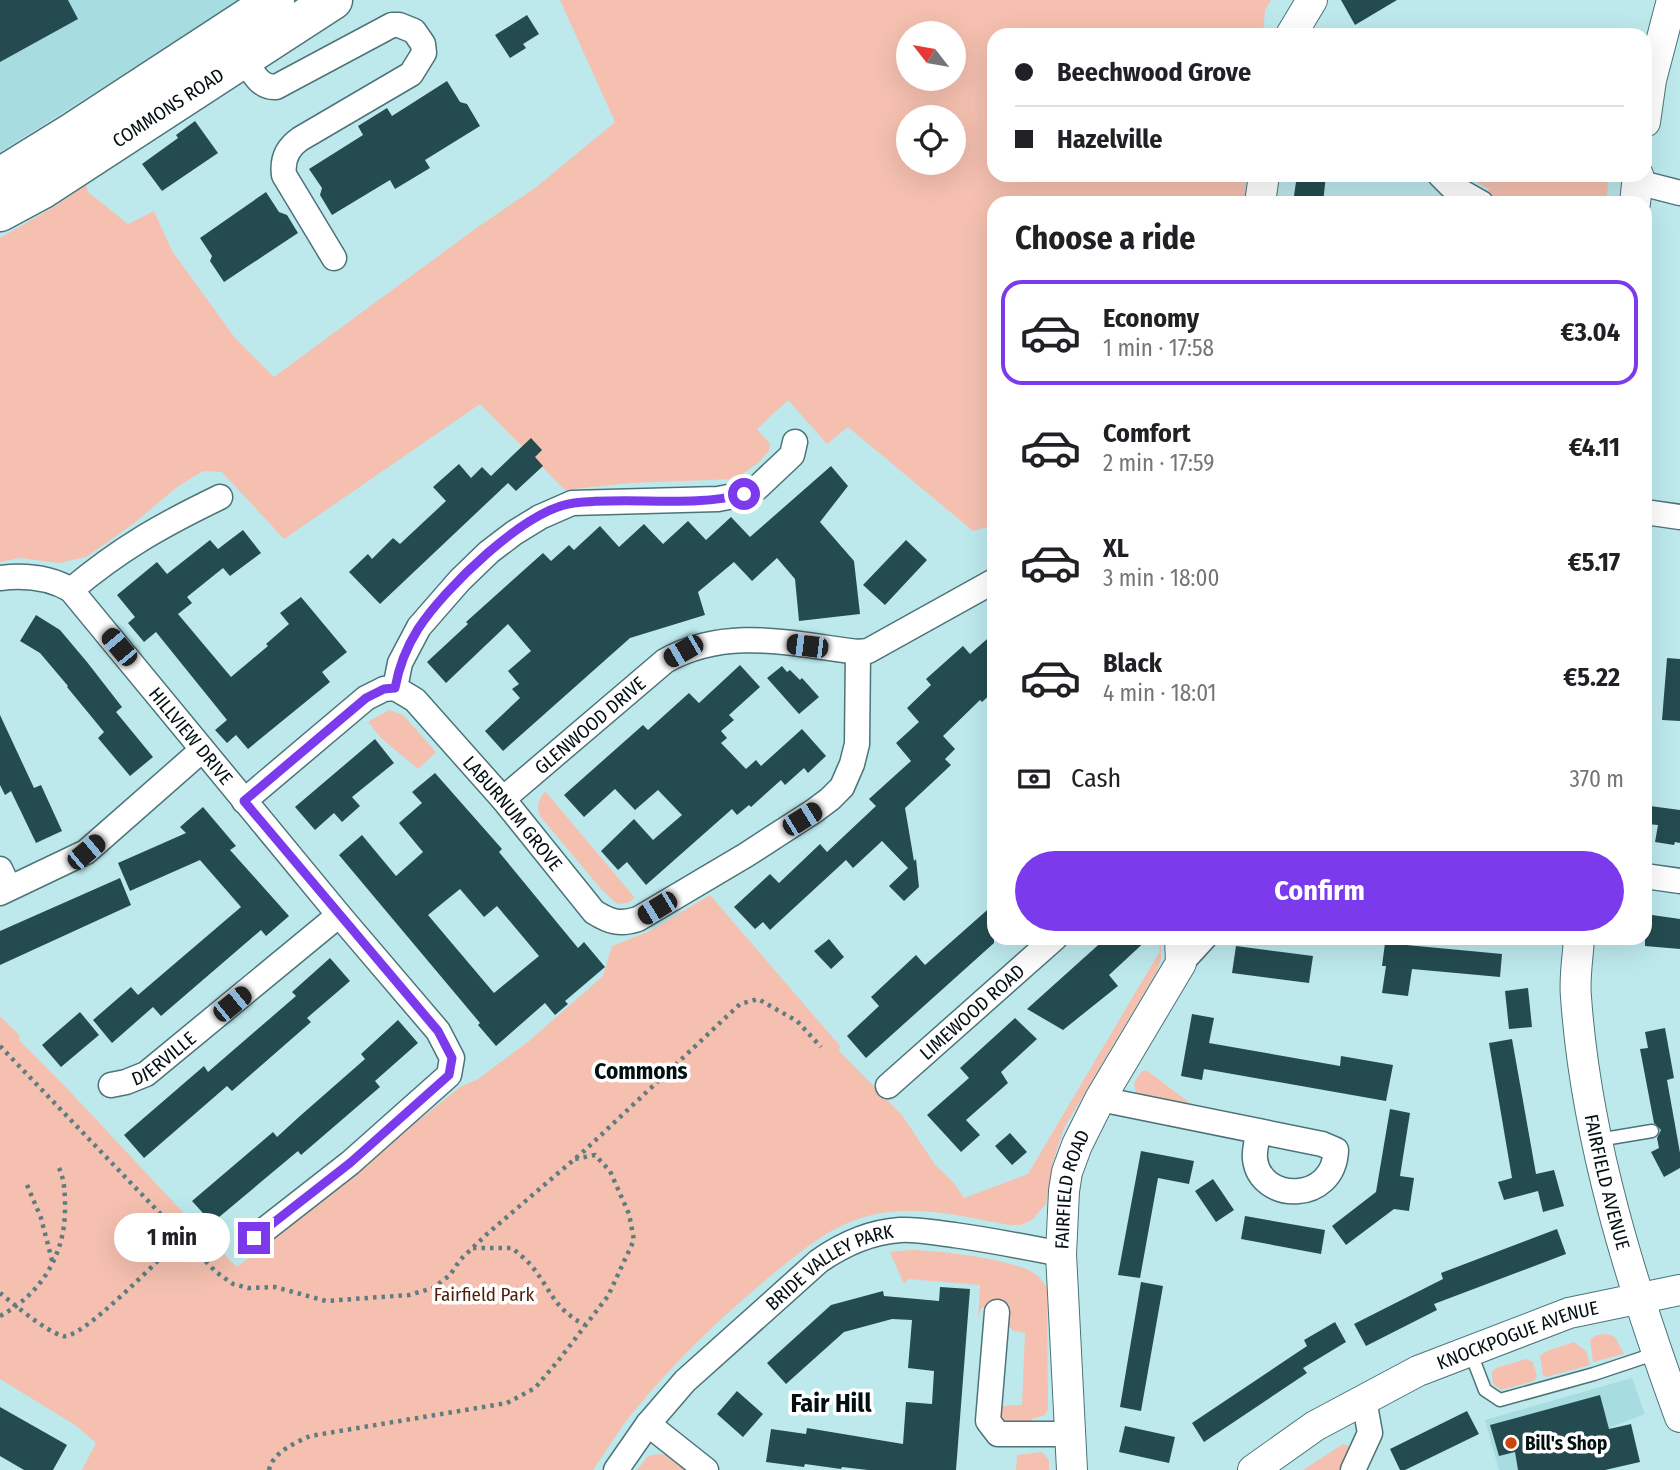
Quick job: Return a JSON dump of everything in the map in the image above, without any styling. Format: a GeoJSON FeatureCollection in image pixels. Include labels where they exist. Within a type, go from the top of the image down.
{"type":"FeatureCollection","features":[{"type":"Feature","properties":{"kind":"highway","name":"COMMONS ROAD"},"geometry":{"type":"LineString","coordinates":[[0,177],[275,0]]}},
{"type":"Feature","properties":{"kind":"highway","name":"COMMONS ROAD"},"geometry":{"type":"LineString","coordinates":[[0,212],[41,190],[332,0]]}},
{"type":"Feature","properties":{"kind":"street"},"geometry":{"type":"LineString","coordinates":[[1295,28],[1312,0]]}},
{"type":"Feature","properties":{"kind":"street"},"geometry":{"type":"LineString","coordinates":[[1652,67],[1672,0]]}},
{"type":"Feature","properties":{"kind":"street"},"geometry":{"type":"LineString","coordinates":[[244,59],[267,88],[276,87],[392,25],[414,31],[423,44],[424,53],[411,74],[300,139],[289,148],[285,156],[284,175],[334,258]]}},
{"type":"Feature","properties":{"kind":"street"},"geometry":{"type":"LineString","coordinates":[[1447,182],[1469,196]]}},
{"type":"Feature","properties":{"kind":"street"},"geometry":{"type":"LineString","coordinates":[[1637,187],[1680,193]]}},
{"type":"Feature","properties":{"kind":"street"},"geometry":{"type":"LineString","coordinates":[[244,801],[366,698],[384,689],[395,688],[400,663],[419,627],[433,609],[489,552],[540,517],[572,503],[719,499],[744,494],[757,488],[792,456],[796,442]]}},
{"type":"Feature","properties":{"kind":"street"},"geometry":{"type":"LineString","coordinates":[[0,578],[40,578],[59,583],[71,590],[130,544],[220,497]]}},
{"type":"Feature","properties":{"kind":"street"},"geometry":{"type":"LineString","coordinates":[[1652,513],[1680,517]]}},
{"type":"Feature","properties":{"kind":"street","name":"GLENWOOD DRIVE"},"geometry":{"type":"LineString","coordinates":[[503,799],[666,661],[683,651],[698,645],[732,639],[858,652],[879,647],[987,585]]}},
{"type":"Feature","properties":{"kind":"street","name":"HILLVIEW DRIVE"},"geometry":{"type":"LineString","coordinates":[[71,590],[438,1031],[452,1058],[449,1075],[350,1163],[254,1238]]}},
{"type":"Feature","properties":{"kind":"street","name":"LABURNUM GROVE"},"geometry":{"type":"LineString","coordinates":[[395,688],[415,700],[503,799],[594,912],[610,922],[624,923],[638,919],[746,855],[814,811],[842,787],[858,744],[858,652]]}},
{"type":"Feature","properties":{"kind":"street"},"geometry":{"type":"LineString","coordinates":[[3,883],[86,852],[202,750]]}},
{"type":"Feature","properties":{"kind":"street"},"geometry":{"type":"LineString","coordinates":[[1652,877],[1680,881]]}},
{"type":"Feature","properties":{"kind":"street","name":"DIERVILLE"},"geometry":{"type":"LineString","coordinates":[[111,1085],[146,1074],[339,915]]}},
{"type":"Feature","properties":{"kind":"street","name":"LIMEWOOD ROAD"},"geometry":{"type":"LineString","coordinates":[[888,1086],[1047,945]]}},
{"type":"Feature","properties":{"kind":"street","name":"FAIRFIELD AVENUE"},"geometry":{"type":"LineString","coordinates":[[1579,945],[1575,995],[1588,1097],[1613,1207],[1657,1353],[1680,1417]]}},
{"type":"Feature","properties":{"kind":"street","name":"FAIRFIELD ROAD"},"geometry":{"type":"LineString","coordinates":[[1072,1470],[1061,1254],[1067,1172],[1077,1144],[1100,1099],[1181,950]]}},
{"type":"Feature","properties":{"kind":"street"},"geometry":{"type":"LineString","coordinates":[[1100,1099],[1259,1131]]}},
{"type":"Feature","properties":{"kind":"street","name":"BRIDE VALLEY PARK"},"geometry":{"type":"LineString","coordinates":[[616,1470],[648,1424],[685,1381],[837,1248],[873,1235],[899,1230],[921,1231],[1061,1254]]}},
{"type":"Feature","properties":{"kind":"street","name":"KNOCKPOGUE AVENUE"},"geometry":{"type":"LineString","coordinates":[[1252,1470],[1315,1426],[1418,1371],[1569,1313],[1680,1290]]}},
{"type":"Feature","properties":{"kind":"street"},"geometry":{"type":"LineString","coordinates":[[996,1312],[988,1421],[998,1434],[1072,1434]]}},
{"type":"Feature","properties":{"kind":"street"},"geometry":{"type":"LineString","coordinates":[[1353,1470],[1370,1433],[1364,1400]]}},
{"type":"Feature","properties":{"kind":"street"},"geometry":{"type":"LineString","coordinates":[[648,1424],[706,1470]]}},
{"type":"Feature","properties":{"kind":"lane"},"geometry":{"type":"LineString","coordinates":[[1598,1140],[1651,1131]]}},
{"type":"Feature","properties":{"kind":"lane"},"geometry":{"type":"LineString","coordinates":[[1469,1351],[1485,1390],[1500,1400],[1657,1353]]}},
{"type":"Feature","properties":{"kind":"path"},"geometry":{"type":"LineString","coordinates":[[0,1046],[216,1272],[233,1284],[248,1288],[285,1289],[326,1301],[409,1295],[433,1288],[450,1275],[472,1248],[574,1160],[740,1004],[758,999],[797,1021],[821,1047]]}},
{"type":"Feature","properties":{"kind":"path"},"geometry":{"type":"LineString","coordinates":[[269,1470],[271,1463],[288,1447],[310,1436],[507,1403],[535,1388],[608,1296],[634,1240],[629,1214],[610,1171],[595,1155],[574,1160]]}},
{"type":"Feature","properties":{"kind":"path"},"geometry":{"type":"LineString","coordinates":[[0,1316],[16,1307],[37,1288],[53,1265],[62,1241],[65,1217],[62,1174],[58,1166]]}},
{"type":"Feature","properties":{"kind":"path"},"geometry":{"type":"LineString","coordinates":[[27,1185],[41,1218],[53,1265]]}},
{"type":"Feature","properties":{"kind":"path"},"geometry":{"type":"LineString","coordinates":[[0,1293],[16,1307],[62,1336],[70,1336],[92,1322],[182,1237]]}},
{"type":"Feature","properties":{"kind":"path"},"geometry":{"type":"LineString","coordinates":[[472,1248],[512,1248],[530,1263],[549,1294],[568,1316],[585,1325]]}},
{"type":"Feature","properties":{"kind":"shaded area"},"geometry":{"type":"Polygon","coordinates":[[[0,0],[242,0],[0,152],[0,0]]]}},
{"type":"Feature","properties":{"kind":"shaded area"},"geometry":{"type":"Polygon","coordinates":[[[1632,1378],[1645,1414],[1557,1448],[1560,1470],[1499,1470],[1485,1420],[1632,1378]]]}},
{"type":"Feature","properties":{"kind":"green space"},"geometry":{"type":"Polygon","coordinates":[[[560,0],[1271,0],[1265,10],[1264,28],[987,28],[987,182],[1246,182],[1245,196],[987,196],[987,527],[973,531],[848,427],[827,444],[788,400],[757,429],[770,444],[769,451],[758,463],[735,479],[630,483],[565,490],[480,404],[284,539],[222,472],[203,471],[177,487],[133,524],[86,557],[59,563],[20,558],[0,562],[0,238],[86,185],[88,192],[128,224],[154,211],[172,251],[235,338],[274,377],[535,188],[615,122],[560,0]]]}},
{"type":"Feature","properties":{"kind":"green space"},"geometry":{"type":"Polygon","coordinates":[[[1476,182],[1608,182],[1607,196],[1486,196],[1489,189],[1476,182]]]}},
{"type":"Feature","properties":{"kind":"green space"},"geometry":{"type":"Polygon","coordinates":[[[389,710],[403,715],[436,752],[418,769],[382,739],[368,722],[389,710]]]}},
{"type":"Feature","properties":{"kind":"green space"},"geometry":{"type":"Polygon","coordinates":[[[545,791],[635,898],[627,903],[617,904],[601,889],[540,816],[539,803],[545,791]]]}},
{"type":"Feature","properties":{"kind":"green space","name":"Fairfield Park"},"geometry":{"type":"Polygon","coordinates":[[[710,895],[840,1046],[839,1051],[902,1115],[936,1166],[954,1183],[964,1198],[1028,1174],[1160,951],[1159,945],[1161,945],[1161,959],[1156,973],[1064,1128],[1053,1162],[1046,1204],[1032,1220],[1021,1225],[1010,1225],[922,1211],[886,1212],[854,1220],[829,1232],[755,1289],[684,1355],[630,1416],[593,1470],[82,1470],[96,1443],[75,1425],[0,1379],[0,1016],[20,1036],[19,1040],[237,1267],[460,1087],[478,1079],[529,1041],[603,976],[612,946],[650,931],[710,895]]]}},
{"type":"Feature","properties":{"kind":"green space"},"geometry":{"type":"Polygon","coordinates":[[[1146,1070],[1190,1103],[1189,1105],[1136,1094],[1134,1083],[1141,1072],[1146,1070]]]}},
{"type":"Feature","properties":{"kind":"green space"},"geometry":{"type":"Polygon","coordinates":[[[910,1250],[1007,1263],[1032,1272],[1044,1283],[1047,1288],[1048,1409],[1045,1415],[1032,1419],[1032,1425],[1009,1425],[999,1419],[1001,1406],[1022,1405],[1025,1333],[1014,1331],[1008,1326],[1008,1311],[982,1307],[978,1318],[980,1285],[908,1279],[904,1284],[890,1252],[910,1250]]]}},
{"type":"Feature","properties":{"kind":"green space"},"geometry":{"type":"Polygon","coordinates":[[[1607,1334],[1615,1337],[1624,1354],[1593,1362],[1590,1340],[1596,1335],[1607,1334]]]}},
{"type":"Feature","properties":{"kind":"green space"},"geometry":{"type":"Polygon","coordinates":[[[1574,1342],[1586,1351],[1590,1365],[1546,1377],[1543,1375],[1540,1356],[1574,1342]]]}},
{"type":"Feature","properties":{"kind":"green space"},"geometry":{"type":"Polygon","coordinates":[[[1526,1359],[1533,1362],[1537,1376],[1534,1381],[1501,1390],[1493,1384],[1492,1372],[1496,1368],[1526,1359]]]}},
{"type":"Feature","properties":{"kind":"green space"},"geometry":{"type":"Polygon","coordinates":[[[1343,1444],[1354,1451],[1349,1470],[1303,1470],[1343,1444]]]}},
{"type":"Feature","properties":{"kind":"green space"},"geometry":{"type":"Polygon","coordinates":[[[1042,1452],[1049,1460],[1049,1470],[1016,1470],[1017,1455],[1042,1452]]]}},
{"type":"Feature","properties":{"kind":"green space"},"geometry":{"type":"Polygon","coordinates":[[[648,1456],[671,1456],[691,1470],[637,1470],[648,1456]]]}},
{"type":"Feature","properties":{"kind":"building"},"geometry":{"type":"Polygon","coordinates":[[[0,0],[68,0],[78,19],[0,62],[0,0]]]}},
{"type":"Feature","properties":{"kind":"building"},"geometry":{"type":"Polygon","coordinates":[[[1341,0],[1397,0],[1355,25],[1341,0]]]}},
{"type":"Feature","properties":{"kind":"building"},"geometry":{"type":"Polygon","coordinates":[[[527,15],[539,34],[523,44],[526,48],[510,58],[495,35],[527,15]]]}},
{"type":"Feature","properties":{"kind":"building"},"geometry":{"type":"Polygon","coordinates":[[[447,81],[460,102],[467,104],[480,126],[425,160],[430,168],[395,189],[390,180],[332,215],[320,195],[322,188],[309,169],[363,135],[358,126],[387,108],[392,116],[447,81]]]}},
{"type":"Feature","properties":{"kind":"building"},"geometry":{"type":"Polygon","coordinates":[[[195,121],[218,153],[162,191],[142,164],[178,138],[176,135],[195,121]]]}},
{"type":"Feature","properties":{"kind":"building"},"geometry":{"type":"Polygon","coordinates":[[[1296,182],[1325,182],[1324,196],[1294,196],[1296,182]]]}},
{"type":"Feature","properties":{"kind":"building"},"geometry":{"type":"Polygon","coordinates":[[[266,192],[279,212],[287,215],[298,233],[224,282],[210,261],[212,256],[200,238],[266,192]]]}},
{"type":"Feature","properties":{"kind":"building"},"geometry":{"type":"Polygon","coordinates":[[[531,438],[542,450],[535,457],[543,466],[516,491],[508,483],[380,604],[349,572],[368,554],[372,559],[393,538],[400,544],[446,501],[433,487],[459,464],[471,478],[482,467],[491,476],[531,438]]]}},
{"type":"Feature","properties":{"kind":"building"},"geometry":{"type":"Polygon","coordinates":[[[831,466],[848,486],[820,522],[854,561],[860,614],[799,621],[795,579],[777,558],[752,581],[734,562],[698,592],[705,615],[630,638],[503,751],[485,731],[520,698],[512,689],[519,684],[508,671],[531,651],[508,624],[446,683],[427,662],[468,624],[466,622],[543,553],[551,561],[569,545],[574,550],[600,526],[619,547],[644,524],[663,544],[688,521],[706,540],[731,517],[750,537],[831,466]]]}},
{"type":"Feature","properties":{"kind":"building"},"geometry":{"type":"Polygon","coordinates":[[[243,530],[261,553],[230,576],[223,568],[187,597],[192,603],[178,614],[231,677],[289,624],[280,613],[301,597],[347,652],[322,672],[330,682],[248,749],[236,735],[227,743],[215,730],[227,720],[156,632],[144,642],[128,623],[135,617],[117,595],[157,562],[167,574],[210,540],[218,549],[243,530]]]}},
{"type":"Feature","properties":{"kind":"building"},"geometry":{"type":"Polygon","coordinates":[[[906,540],[927,560],[885,605],[863,585],[906,540]]]}},
{"type":"Feature","properties":{"kind":"building"},"geometry":{"type":"Polygon","coordinates":[[[36,615],[60,630],[87,662],[122,707],[116,712],[153,757],[130,776],[98,738],[104,732],[68,686],[40,653],[20,641],[36,615]]]}},
{"type":"Feature","properties":{"kind":"building"},"geometry":{"type":"Polygon","coordinates":[[[987,639],[987,697],[982,702],[980,700],[943,736],[955,749],[945,759],[951,765],[905,808],[919,887],[904,901],[889,886],[908,868],[882,841],[853,868],[846,860],[770,930],[763,922],[755,929],[734,907],[770,874],[779,883],[820,844],[827,852],[876,806],[869,799],[911,761],[896,743],[919,722],[907,708],[931,685],[926,679],[963,646],[970,654],[987,639]]]}},
{"type":"Feature","properties":{"kind":"building"},"geometry":{"type":"Polygon","coordinates":[[[1667,658],[1680,659],[1680,721],[1662,720],[1667,658]]]}},
{"type":"Feature","properties":{"kind":"building"},"geometry":{"type":"Polygon","coordinates":[[[740,665],[760,687],[729,715],[734,720],[721,731],[727,738],[721,743],[746,769],[756,760],[761,766],[802,729],[826,756],[808,773],[804,768],[785,785],[781,780],[751,807],[749,805],[737,815],[732,809],[646,885],[627,862],[618,870],[601,851],[634,819],[653,840],[682,815],[658,790],[635,810],[615,789],[584,817],[564,795],[643,725],[648,730],[689,693],[699,703],[740,665]]]}},
{"type":"Feature","properties":{"kind":"building"},"geometry":{"type":"Polygon","coordinates":[[[782,666],[800,680],[802,678],[819,697],[799,714],[767,678],[782,666]]]}},
{"type":"Feature","properties":{"kind":"building"},"geometry":{"type":"Polygon","coordinates":[[[0,715],[34,788],[41,785],[62,831],[36,843],[11,791],[5,795],[0,785],[0,715]]]}},
{"type":"Feature","properties":{"kind":"building"},"geometry":{"type":"Polygon","coordinates":[[[375,739],[394,763],[352,797],[360,806],[342,822],[334,813],[315,830],[295,807],[375,739]]]}},
{"type":"Feature","properties":{"kind":"building"},"geometry":{"type":"Polygon","coordinates":[[[435,773],[502,849],[499,852],[578,948],[584,942],[605,967],[565,1001],[568,1004],[555,1015],[545,1003],[496,1046],[478,1025],[480,1023],[339,855],[362,835],[396,876],[423,852],[399,823],[422,803],[412,792],[435,773]],[[460,889],[428,915],[494,993],[539,956],[497,906],[484,917],[460,889]]]}},
{"type":"Feature","properties":{"kind":"building"},"geometry":{"type":"Polygon","coordinates":[[[1652,806],[1680,810],[1680,843],[1675,842],[1674,845],[1655,842],[1658,825],[1652,824],[1652,806]]]}},
{"type":"Feature","properties":{"kind":"building"},"geometry":{"type":"Polygon","coordinates":[[[203,807],[236,846],[230,850],[289,916],[266,936],[261,930],[161,1016],[153,1007],[112,1043],[93,1020],[131,987],[138,995],[241,907],[200,860],[130,891],[118,863],[186,833],[180,827],[203,807]]]}},
{"type":"Feature","properties":{"kind":"building"},"geometry":{"type":"Polygon","coordinates":[[[120,878],[131,905],[0,965],[0,931],[120,878]]]}},
{"type":"Feature","properties":{"kind":"building"},"geometry":{"type":"Polygon","coordinates":[[[987,910],[987,945],[992,945],[866,1058],[847,1036],[879,1006],[871,997],[916,955],[925,965],[987,910]]]}},
{"type":"Feature","properties":{"kind":"building"},"geometry":{"type":"Polygon","coordinates":[[[1652,915],[1680,919],[1680,949],[1645,946],[1652,945],[1652,915]]]}},
{"type":"Feature","properties":{"kind":"building"},"geometry":{"type":"Polygon","coordinates":[[[829,939],[844,957],[831,969],[814,951],[829,939]]]}},
{"type":"Feature","properties":{"kind":"building"},"geometry":{"type":"Polygon","coordinates":[[[1098,945],[1141,945],[1109,975],[1118,986],[1063,1030],[1027,1009],[1098,945]]]}},
{"type":"Feature","properties":{"kind":"building"},"geometry":{"type":"Polygon","coordinates":[[[1385,945],[1502,954],[1500,977],[1412,969],[1408,996],[1382,993],[1386,966],[1382,966],[1385,945]]]}},
{"type":"Feature","properties":{"kind":"building"},"geometry":{"type":"Polygon","coordinates":[[[1236,946],[1313,956],[1309,983],[1232,973],[1236,946]]]}},
{"type":"Feature","properties":{"kind":"building"},"geometry":{"type":"Polygon","coordinates":[[[330,958],[350,981],[307,1018],[311,1022],[232,1091],[227,1086],[144,1158],[124,1135],[204,1066],[208,1072],[296,996],[292,992],[330,958]]]}},
{"type":"Feature","properties":{"kind":"building"},"geometry":{"type":"Polygon","coordinates":[[[1528,988],[1532,1027],[1509,1029],[1505,991],[1528,988]]]}},
{"type":"Feature","properties":{"kind":"building"},"geometry":{"type":"Polygon","coordinates":[[[80,1012],[99,1035],[61,1067],[42,1045],[80,1012]]]}},
{"type":"Feature","properties":{"kind":"building"},"geometry":{"type":"Polygon","coordinates":[[[1192,1014],[1214,1018],[1209,1043],[1340,1066],[1341,1056],[1393,1065],[1386,1101],[1204,1069],[1202,1080],[1181,1076],[1192,1014]]]}},
{"type":"Feature","properties":{"kind":"building"},"geometry":{"type":"Polygon","coordinates":[[[1015,1018],[1037,1039],[1001,1072],[1008,1083],[966,1120],[980,1135],[961,1152],[927,1115],[969,1078],[960,1068],[1015,1018]]]}},
{"type":"Feature","properties":{"kind":"building"},"geometry":{"type":"Polygon","coordinates":[[[398,1020],[418,1043],[375,1081],[380,1087],[301,1155],[298,1151],[212,1223],[192,1201],[273,1132],[277,1137],[365,1059],[361,1054],[398,1020]]]}},
{"type":"Feature","properties":{"kind":"building"},"geometry":{"type":"Polygon","coordinates":[[[1665,1028],[1674,1078],[1667,1080],[1680,1153],[1680,1168],[1664,1177],[1651,1152],[1659,1148],[1657,1138],[1661,1130],[1654,1123],[1640,1049],[1648,1048],[1645,1032],[1665,1028]]]}},
{"type":"Feature","properties":{"kind":"building"},"geometry":{"type":"Polygon","coordinates":[[[1512,1039],[1536,1174],[1554,1170],[1564,1206],[1543,1212],[1538,1191],[1504,1200],[1498,1182],[1512,1178],[1489,1043],[1512,1039]]]}},
{"type":"Feature","properties":{"kind":"building"},"geometry":{"type":"Polygon","coordinates":[[[1390,1109],[1410,1113],[1400,1176],[1414,1178],[1409,1211],[1394,1209],[1346,1245],[1332,1226],[1376,1192],[1390,1109]]]}},
{"type":"Feature","properties":{"kind":"building"},"geometry":{"type":"Polygon","coordinates":[[[1010,1133],[1027,1152],[1012,1165],[995,1146],[1010,1133]]]}},
{"type":"Feature","properties":{"kind":"building"},"geometry":{"type":"Polygon","coordinates":[[[1141,1151],[1194,1161],[1189,1184],[1158,1178],[1140,1278],[1118,1275],[1141,1151]]]}},
{"type":"Feature","properties":{"kind":"building"},"geometry":{"type":"Polygon","coordinates":[[[1213,1179],[1234,1210],[1216,1222],[1195,1191],[1213,1179]]]}},
{"type":"Feature","properties":{"kind":"building"},"geometry":{"type":"Polygon","coordinates":[[[1245,1216],[1325,1230],[1321,1254],[1241,1239],[1245,1216]]]}},
{"type":"Feature","properties":{"kind":"building"},"geometry":{"type":"Polygon","coordinates":[[[1557,1229],[1566,1254],[1434,1304],[1437,1310],[1366,1346],[1354,1324],[1443,1279],[1441,1273],[1557,1229]]]}},
{"type":"Feature","properties":{"kind":"building"},"geometry":{"type":"Polygon","coordinates":[[[1141,1282],[1163,1286],[1141,1411],[1120,1407],[1141,1282]]]}},
{"type":"Feature","properties":{"kind":"building"},"geometry":{"type":"Polygon","coordinates":[[[940,1287],[970,1289],[956,1470],[841,1469],[766,1462],[771,1429],[806,1434],[807,1428],[903,1444],[906,1402],[932,1404],[934,1371],[908,1368],[912,1320],[892,1319],[844,1332],[786,1384],[767,1363],[831,1305],[883,1291],[884,1296],[939,1301],[940,1287]]]}},
{"type":"Feature","properties":{"kind":"building"},"geometry":{"type":"Polygon","coordinates":[[[1335,1322],[1346,1342],[1303,1368],[1307,1373],[1204,1442],[1192,1423],[1307,1346],[1304,1340],[1335,1322]]]}},
{"type":"Feature","properties":{"kind":"building"},"geometry":{"type":"Polygon","coordinates":[[[737,1391],[763,1414],[743,1437],[717,1414],[737,1391]]]}},
{"type":"Feature","properties":{"kind":"building"},"geometry":{"type":"Polygon","coordinates":[[[1600,1395],[1609,1429],[1631,1424],[1640,1462],[1605,1470],[1518,1470],[1515,1452],[1499,1456],[1490,1425],[1600,1395]]]}},
{"type":"Feature","properties":{"kind":"building"},"geometry":{"type":"Polygon","coordinates":[[[0,1407],[67,1445],[53,1470],[24,1470],[0,1456],[0,1407]]]}},
{"type":"Feature","properties":{"kind":"building"},"geometry":{"type":"Polygon","coordinates":[[[1467,1411],[1479,1434],[1400,1470],[1390,1449],[1467,1411]]]}},
{"type":"Feature","properties":{"kind":"building"},"geometry":{"type":"Polygon","coordinates":[[[1125,1426],[1175,1437],[1169,1463],[1119,1452],[1125,1426]]]}},
{"type":"Feature","properties":{"kind":"place","name":"Bill's Shop"},"geometry":{"type":"Point","coordinates":[1511,1443]}},
{"type":"Feature","properties":{"kind":"district","name":"Commons"},"geometry":{"type":"Point","coordinates":[641,1071]}},
{"type":"Feature","properties":{"kind":"district","name":"Fair Hill"},"geometry":{"type":"Point","coordinates":[831,1403]}},
{"type":"Feature","properties":{"kind":"route"},"geometry":{"type":"LineString","coordinates":[[254,1238],[350,1163],[449,1075],[452,1058],[438,1031],[244,801],[366,698],[375,692],[395,688],[400,663],[419,627],[433,609],[489,552],[540,517],[572,503],[719,499],[744,494]]}}]}
